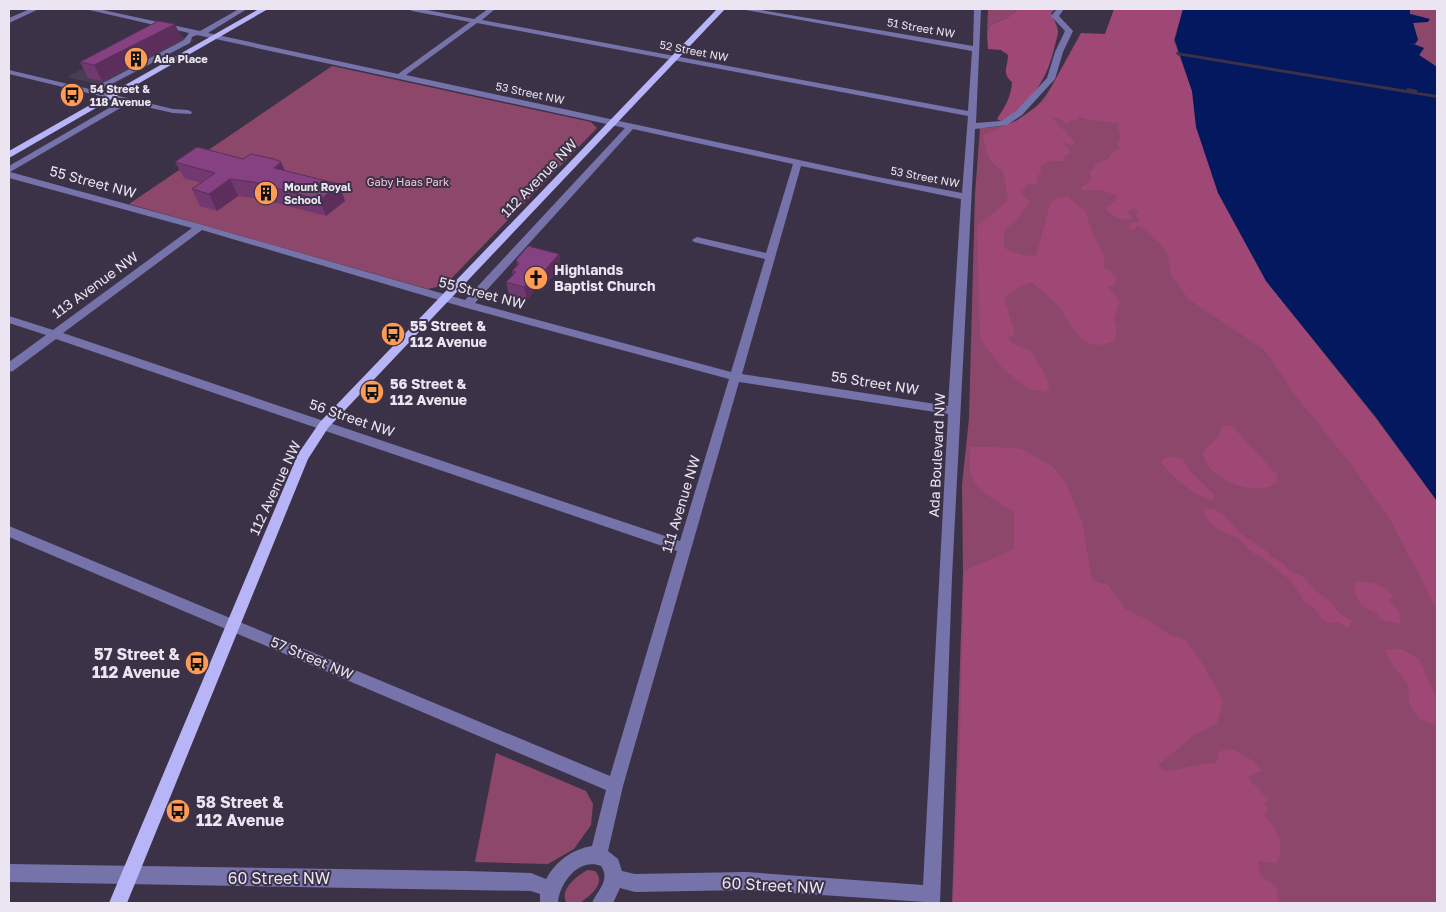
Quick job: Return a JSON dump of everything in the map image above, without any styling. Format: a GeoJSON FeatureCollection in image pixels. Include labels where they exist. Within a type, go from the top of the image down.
{"type":"FeatureCollection","features":[{"type":"Feature","properties":{"kind":"main road"},"geometry":{"type":"LineString","coordinates":[[9,155],[264,9]]}},
{"type":"Feature","properties":{"kind":"main road","name":"112 Avenue NW"},"geometry":{"type":"LineString","coordinates":[[118,903],[302,457],[324,424],[722,9]]}},
{"type":"Feature","properties":{"kind":"street"},"geometry":{"type":"LineString","coordinates":[[9,21],[35,9]]}},
{"type":"Feature","properties":{"kind":"street","name":"53 Street NW"},"geometry":{"type":"LineString","coordinates":[[89,9],[966,197]]}},
{"type":"Feature","properties":{"kind":"street"},"geometry":{"type":"LineString","coordinates":[[91,91],[110,83],[187,41],[189,36],[244,9]]}},
{"type":"Feature","properties":{"kind":"street","name":"52 Street NW"},"geometry":{"type":"LineString","coordinates":[[412,9],[674,58],[994,125],[1012,119],[1051,79],[1068,31],[1055,16],[1061,9]]}},
{"type":"Feature","properties":{"kind":"street"},"geometry":{"type":"LineString","coordinates":[[399,76],[492,9]]}},
{"type":"Feature","properties":{"kind":"street","name":"51 Street NW"},"geometry":{"type":"LineString","coordinates":[[744,9],[976,49]]}},
{"type":"Feature","properties":{"kind":"street","name":"Ada Boulevard NW"},"geometry":{"type":"LineString","coordinates":[[931,899],[954,411],[978,9]]}},
{"type":"Feature","properties":{"kind":"street"},"geometry":{"type":"LineString","coordinates":[[9,72],[127,101],[173,111],[188,112]]}},
{"type":"Feature","properties":{"kind":"street"},"geometry":{"type":"LineString","coordinates":[[9,170],[127,101]]}},
{"type":"Feature","properties":{"kind":"street"},"geometry":{"type":"LineString","coordinates":[[467,304],[631,126]]}},
{"type":"Feature","properties":{"kind":"street","name":"111 Avenue NW"},"geometry":{"type":"LineString","coordinates":[[598,856],[615,786],[798,162]]}},
{"type":"Feature","properties":{"kind":"street","name":"55 Street NW"},"geometry":{"type":"LineString","coordinates":[[9,175],[200,227],[445,298],[736,377],[954,411]]}},
{"type":"Feature","properties":{"kind":"street","name":"113 Avenue NW"},"geometry":{"type":"LineString","coordinates":[[9,368],[200,227]]}},
{"type":"Feature","properties":{"kind":"street"},"geometry":{"type":"LineString","coordinates":[[697,240],[771,257]]}},
{"type":"Feature","properties":{"kind":"street","name":"56 Street NW"},"geometry":{"type":"LineString","coordinates":[[9,319],[324,424],[684,548]]}},
{"type":"Feature","properties":{"kind":"street","name":"57 Street NW"},"geometry":{"type":"LineString","coordinates":[[9,531],[234,624],[615,786]]}},
{"type":"Feature","properties":{"kind":"street"},"geometry":{"type":"LineString","coordinates":[[549,896],[558,874],[583,857],[598,856],[610,864],[614,878],[611,892],[601,903]]}},
{"type":"Feature","properties":{"kind":"street","name":"60 Street NW"},"geometry":{"type":"LineString","coordinates":[[9,873],[128,878],[406,878],[530,882],[549,896]]}},
{"type":"Feature","properties":{"kind":"street","name":"60 Street NW"},"geometry":{"type":"LineString","coordinates":[[614,878],[635,883],[746,881],[931,899]]}},
{"type":"Feature","properties":{"kind":"shaded area"},"geometry":{"type":"Polygon","coordinates":[[[1018,9],[1055,9],[1051,13],[1058,33],[1051,60],[1042,81],[1020,108],[1001,121],[997,119],[1007,102],[1012,82],[1006,73],[1008,55],[1001,50],[988,49],[987,34],[990,25],[1007,18],[1018,9]]]}},
{"type":"Feature","properties":{"kind":"shaded area"},"geometry":{"type":"Polygon","coordinates":[[[1114,9],[1183,9],[1174,40],[1266,281],[1375,417],[1437,501],[1437,610],[1390,519],[1349,462],[1292,391],[1263,349],[1188,299],[1171,274],[1168,256],[1161,244],[1141,227],[1136,226],[1136,229],[1132,230],[1128,227],[1132,223],[1140,223],[1136,214],[1139,211],[1134,208],[1129,210],[1128,213],[1132,219],[1117,218],[1106,208],[1115,201],[1117,195],[1099,190],[1082,190],[1081,187],[1088,184],[1092,177],[1089,172],[1095,167],[1094,164],[1108,159],[1114,151],[1120,149],[1117,143],[1121,138],[1118,126],[1120,123],[1079,117],[1077,121],[1072,120],[1067,123],[1057,118],[1052,118],[1075,142],[1072,145],[1063,143],[1071,152],[1065,156],[1064,161],[1050,161],[1041,166],[1041,172],[1036,178],[1038,184],[1027,184],[1020,193],[1030,202],[1004,234],[1004,248],[1021,255],[1036,256],[1050,204],[1057,198],[1069,197],[1085,210],[1093,235],[1104,257],[1104,267],[1117,278],[1114,284],[1108,287],[1114,293],[1119,303],[1114,319],[1117,330],[1114,341],[1093,345],[1085,342],[1079,337],[1058,306],[1031,282],[1004,297],[1015,335],[1007,338],[1015,345],[1031,351],[1044,373],[1050,388],[1044,392],[1030,389],[1003,369],[980,339],[977,226],[1007,202],[1003,170],[991,160],[983,135],[1016,121],[1043,102],[1081,33],[1105,34],[1114,9]]]}},
{"type":"Feature","properties":{"kind":"shaded area"},"geometry":{"type":"Polygon","coordinates":[[[1183,9],[1410,9],[1410,14],[1430,19],[1428,22],[1413,23],[1418,40],[1415,44],[1411,43],[1424,48],[1419,55],[1437,67],[1437,501],[1376,417],[1266,281],[1218,193],[1196,127],[1192,91],[1175,40],[1183,9]]]}},
{"type":"Feature","properties":{"kind":"shaded area"},"geometry":{"type":"Polygon","coordinates":[[[154,30],[195,40],[109,87],[67,77],[154,30]]]}},
{"type":"Feature","properties":{"kind":"shaded area"},"geometry":{"type":"Polygon","coordinates":[[[1222,426],[1233,427],[1278,476],[1276,478],[1279,481],[1270,486],[1246,488],[1222,478],[1213,471],[1206,462],[1203,452],[1219,436],[1222,426]]]}},
{"type":"Feature","properties":{"kind":"shaded area"},"geometry":{"type":"Polygon","coordinates":[[[971,447],[1021,449],[1052,466],[1065,482],[1082,521],[1092,580],[1108,585],[1126,610],[1149,620],[1168,634],[1185,640],[1204,666],[1223,701],[1217,723],[1196,734],[1158,765],[1166,772],[1216,763],[1219,752],[1230,748],[1252,760],[1262,771],[1247,777],[1269,800],[1262,804],[1269,808],[1264,815],[1279,838],[1280,851],[1276,863],[1258,861],[1260,875],[1276,887],[1279,903],[953,903],[960,739],[964,571],[1014,549],[1014,512],[986,494],[973,481],[969,461],[971,447]]]}},
{"type":"Feature","properties":{"kind":"shaded area"},"geometry":{"type":"Polygon","coordinates":[[[1164,458],[1182,458],[1191,472],[1214,495],[1213,500],[1207,499],[1184,486],[1170,473],[1161,462],[1164,458]]]}},
{"type":"Feature","properties":{"kind":"shaded area"},"geometry":{"type":"Polygon","coordinates":[[[1205,508],[1214,509],[1223,515],[1240,533],[1265,550],[1271,557],[1280,561],[1291,572],[1301,575],[1317,592],[1331,602],[1339,613],[1352,621],[1348,628],[1338,622],[1330,623],[1323,620],[1315,609],[1306,604],[1291,581],[1267,561],[1249,550],[1238,538],[1219,530],[1207,519],[1204,513],[1205,508]]]}},
{"type":"Feature","properties":{"kind":"shaded area"},"geometry":{"type":"Polygon","coordinates":[[[1354,582],[1371,583],[1381,586],[1390,592],[1393,597],[1388,600],[1399,611],[1401,624],[1379,619],[1379,614],[1363,606],[1356,594],[1354,582]]]}},
{"type":"Feature","properties":{"kind":"shaded area"},"geometry":{"type":"Polygon","coordinates":[[[1401,649],[1419,659],[1437,700],[1437,725],[1419,719],[1409,702],[1408,684],[1393,666],[1385,650],[1401,649]]]}},
{"type":"Feature","properties":{"kind":"green space"},"geometry":{"type":"Polygon","coordinates":[[[988,9],[1018,9],[1007,18],[990,25],[987,34],[988,9]]]}},
{"type":"Feature","properties":{"kind":"green space"},"geometry":{"type":"Polygon","coordinates":[[[1410,9],[1437,9],[1437,67],[1419,55],[1424,48],[1410,43],[1418,40],[1413,23],[1429,19],[1410,14],[1410,9]]]}},
{"type":"Feature","properties":{"kind":"green space","name":"Gaby Haas Park"},"geometry":{"type":"Polygon","coordinates":[[[332,66],[591,122],[597,128],[445,285],[428,289],[129,204],[332,66]]]}},
{"type":"Feature","properties":{"kind":"green space"},"geometry":{"type":"Polygon","coordinates":[[[1090,74],[1266,281],[1437,502],[1437,903],[952,903],[963,572],[962,485],[969,418],[975,194],[980,128],[1004,125],[1024,117],[1040,103],[1054,83],[1090,74]]]}},
{"type":"Feature","properties":{"kind":"green space"},"geometry":{"type":"Polygon","coordinates":[[[496,753],[586,791],[593,804],[591,825],[574,849],[548,864],[475,862],[496,753]]]}},
{"type":"Feature","properties":{"kind":"green space"},"geometry":{"type":"Polygon","coordinates":[[[588,870],[595,871],[598,876],[599,880],[596,889],[580,903],[567,903],[565,893],[570,884],[588,870]]]}},
{"type":"Feature","properties":{"kind":"pier"},"geometry":{"type":"Polygon","coordinates":[[[1176,52],[1407,90],[1407,88],[1417,90],[1417,92],[1437,95],[1437,98],[1177,55],[1176,52]]]}},
{"type":"Feature","properties":{"kind":"building"},"geometry":{"type":"Polygon","coordinates":[[[158,21],[175,24],[94,65],[80,62],[158,21]]]}},
{"type":"Feature","properties":{"kind":"building"},"geometry":{"type":"Polygon","coordinates":[[[197,147],[243,159],[251,154],[274,159],[281,162],[274,168],[339,184],[320,200],[254,182],[230,179],[209,194],[192,189],[215,173],[175,162],[197,147]]]}},
{"type":"Feature","properties":{"kind":"building"},"geometry":{"type":"Polygon","coordinates":[[[528,246],[559,254],[538,278],[533,277],[524,287],[506,282],[516,272],[512,271],[519,264],[516,260],[528,246]]]}},
{"type":"Feature","properties":{"kind":"place","name":"Ada Place"},"geometry":{"type":"Point","coordinates":[136,59]}},
{"type":"Feature","properties":{"kind":"place","name":"54 Street & 118 Avenue"},"geometry":{"type":"Point","coordinates":[72,95]}},
{"type":"Feature","properties":{"kind":"place","name":"Mount Royal School"},"geometry":{"type":"Point","coordinates":[266,193]}},
{"type":"Feature","properties":{"kind":"place","name":"Highlands Baptist Church"},"geometry":{"type":"Point","coordinates":[536,278]}},
{"type":"Feature","properties":{"kind":"place","name":"55 Street & 112 Avenue"},"geometry":{"type":"Point","coordinates":[393,334]}},
{"type":"Feature","properties":{"kind":"place","name":"56 Street & 112 Avenue"},"geometry":{"type":"Point","coordinates":[372,392]}},
{"type":"Feature","properties":{"kind":"place","name":"57 Street & 112 Avenue"},"geometry":{"type":"Point","coordinates":[197,663]}},
{"type":"Feature","properties":{"kind":"place","name":"58 Street & 112 Avenue"},"geometry":{"type":"Point","coordinates":[178,811]}}]}
